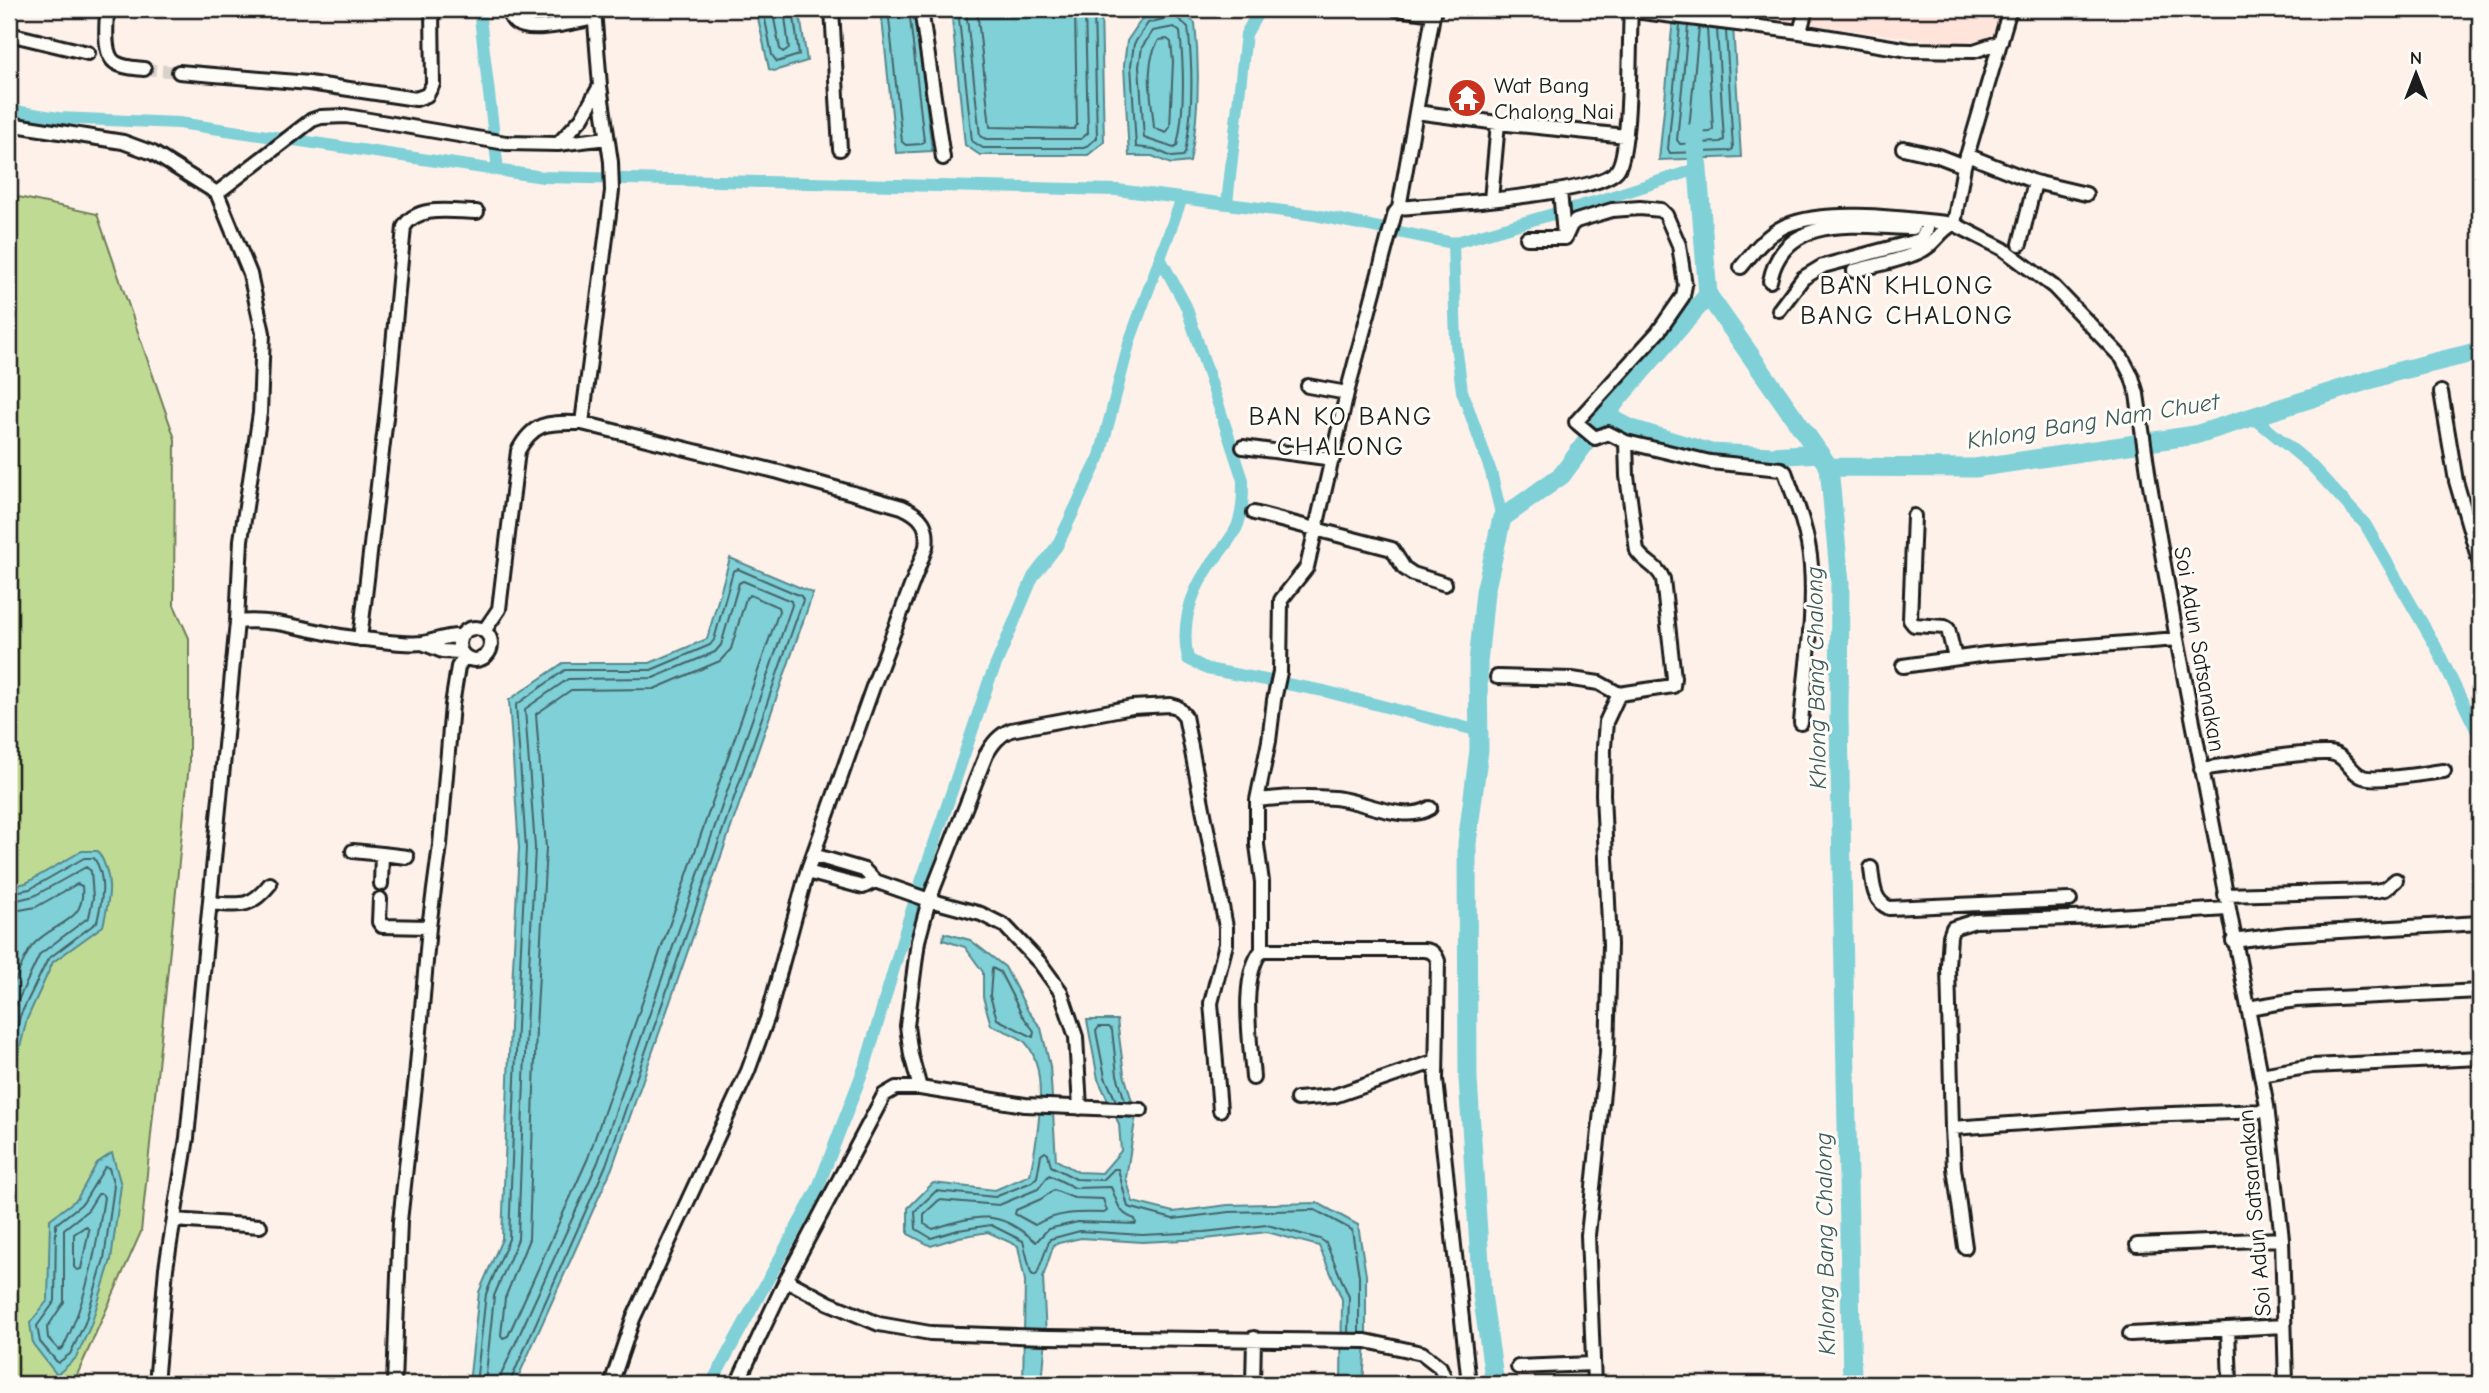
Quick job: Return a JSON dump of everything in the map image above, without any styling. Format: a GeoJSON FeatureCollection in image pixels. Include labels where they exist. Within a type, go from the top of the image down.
{"type":"FeatureCollection","features":[{"type":"Feature","properties":{"kind":"street"},"geometry":{"type":"LineString","coordinates":[[107,9],[108,53],[112,60],[118,65],[144,69]]}},
{"type":"Feature","properties":{"kind":"street"},"geometry":{"type":"LineString","coordinates":[[179,72],[309,83],[416,99],[427,95],[433,85],[432,9]]}},
{"type":"Feature","properties":{"kind":"street"},"geometry":{"type":"LineString","coordinates":[[507,9],[513,21],[524,26],[549,26],[594,14],[600,86],[611,162],[611,191],[582,423]]}},
{"type":"Feature","properties":{"kind":"street"},"geometry":{"type":"LineString","coordinates":[[832,9],[840,149]]}},
{"type":"Feature","properties":{"kind":"street"},"geometry":{"type":"LineString","coordinates":[[921,9],[943,158]]}},
{"type":"Feature","properties":{"kind":"street"},"geometry":{"type":"LineString","coordinates":[[1253,1078],[1250,980],[1255,958],[1262,950],[1262,882],[1257,845],[1257,800],[1280,672],[1281,600],[1307,567],[1347,393],[1397,211],[1434,11],[1398,9]]}},
{"type":"Feature","properties":{"kind":"street"},"geometry":{"type":"LineString","coordinates":[[1397,211],[1560,191],[1606,179],[1614,174],[1619,169],[1626,136],[1626,9],[1800,32],[1909,50],[1974,51],[2001,42]]}},
{"type":"Feature","properties":{"kind":"street"},"geometry":{"type":"LineString","coordinates":[[1800,32],[1806,9]]}},
{"type":"Feature","properties":{"kind":"street"},"geometry":{"type":"LineString","coordinates":[[1854,271],[1919,252],[1930,246],[1941,231],[1954,223],[1965,161],[2010,9]]}},
{"type":"Feature","properties":{"kind":"street"},"geometry":{"type":"LineString","coordinates":[[9,34],[88,53]]}},
{"type":"Feature","properties":{"kind":"street"},"geometry":{"type":"LineString","coordinates":[[558,144],[582,118],[600,86]]}},
{"type":"Feature","properties":{"kind":"street"},"geometry":{"type":"LineString","coordinates":[[1416,112],[1626,136]]}},
{"type":"Feature","properties":{"kind":"street"},"geometry":{"type":"LineString","coordinates":[[218,193],[312,120],[321,117],[346,116],[506,143],[558,144],[607,138]]}},
{"type":"Feature","properties":{"kind":"street"},"geometry":{"type":"LineString","coordinates":[[1491,200],[1498,123]]}},
{"type":"Feature","properties":{"kind":"street"},"geometry":{"type":"LineString","coordinates":[[9,124],[123,142],[153,153],[218,193],[250,274],[263,333],[260,413],[242,540],[237,622],[187,1138],[166,1268],[156,1384]]}},
{"type":"Feature","properties":{"kind":"street"},"geometry":{"type":"LineString","coordinates":[[1903,148],[1965,161],[2086,194]]}},
{"type":"Feature","properties":{"kind":"street"},"geometry":{"type":"LineString","coordinates":[[2020,244],[2035,182]]}},
{"type":"Feature","properties":{"kind":"street"},"geometry":{"type":"LineString","coordinates":[[1560,191],[1564,236]]}},
{"type":"Feature","properties":{"kind":"street"},"geometry":{"type":"LineString","coordinates":[[1564,236],[1573,223],[1612,210],[1661,210],[1666,215],[1679,245],[1684,267],[1683,296],[1658,332],[1576,422],[1595,438],[1608,433],[1626,442],[1710,462],[1781,468],[1785,472],[1798,509],[1811,565],[1811,607],[1801,723]]}},
{"type":"Feature","properties":{"kind":"street"},"geometry":{"type":"LineString","coordinates":[[360,639],[387,409],[404,227],[421,214],[431,211],[477,212]]}},
{"type":"Feature","properties":{"kind":"street"},"geometry":{"type":"LineString","coordinates":[[1741,267],[1764,239],[1799,221],[1854,217],[1954,223]]}},
{"type":"Feature","properties":{"kind":"street","name":"Soi Adun Satsanakan"},"geometry":{"type":"LineString","coordinates":[[1954,223],[2003,249],[2054,287],[2123,358],[2137,394],[2176,639],[2267,1111],[2282,1239],[2286,1384]]}},
{"type":"Feature","properties":{"kind":"street"},"geometry":{"type":"LineString","coordinates":[[1770,281],[1774,264],[1801,233],[1830,226],[1941,231]]}},
{"type":"Feature","properties":{"kind":"street"},"geometry":{"type":"LineString","coordinates":[[1779,310],[1803,278],[1824,266],[1920,240],[1927,229]]}},
{"type":"Feature","properties":{"kind":"street"},"geometry":{"type":"LineString","coordinates":[[1527,238],[1564,236]]}},
{"type":"Feature","properties":{"kind":"street"},"geometry":{"type":"LineString","coordinates":[[1308,386],[1347,393]]}},
{"type":"Feature","properties":{"kind":"street"},"geometry":{"type":"LineString","coordinates":[[2441,392],[2456,481],[2480,564]]}},
{"type":"Feature","properties":{"kind":"street"},"geometry":{"type":"LineString","coordinates":[[484,631],[499,609],[518,451],[524,439],[539,425],[582,423],[779,472],[902,507],[920,518],[926,526],[926,547],[807,872],[768,1016],[748,1071],[633,1318],[611,1384]]}},
{"type":"Feature","properties":{"kind":"street"},"geometry":{"type":"LineString","coordinates":[[1497,677],[1573,679],[1599,683],[1619,694],[1673,686],[1663,579],[1659,570],[1637,551],[1627,476],[1626,442]]}},
{"type":"Feature","properties":{"kind":"street"},"geometry":{"type":"LineString","coordinates":[[1243,447],[1333,459]]}},
{"type":"Feature","properties":{"kind":"street"},"geometry":{"type":"LineString","coordinates":[[1254,513],[1392,549],[1404,568],[1413,574],[1446,584]]}},
{"type":"Feature","properties":{"kind":"street"},"geometry":{"type":"LineString","coordinates":[[1914,516],[1910,620],[1914,625],[1948,629],[1955,658]]}},
{"type":"Feature","properties":{"kind":"street"},"geometry":{"type":"LineString","coordinates":[[237,622],[276,622],[360,639],[422,643],[442,651],[462,654],[479,660],[487,655],[491,640],[484,631],[474,628],[464,632],[458,642],[462,654],[452,705],[400,1221],[394,1384]]}},
{"type":"Feature","properties":{"kind":"street"},"geometry":{"type":"LineString","coordinates":[[422,643],[453,635],[460,636]]}},
{"type":"Feature","properties":{"kind":"street"},"geometry":{"type":"LineString","coordinates":[[1903,666],[1955,658],[2176,639]]}},
{"type":"Feature","properties":{"kind":"street"},"geometry":{"type":"LineString","coordinates":[[1594,1384],[1588,1235],[1607,1054],[1610,945],[1603,794],[1604,747],[1606,722],[1619,694]]}},
{"type":"Feature","properties":{"kind":"street"},"geometry":{"type":"LineString","coordinates":[[920,1088],[907,1026],[925,899],[994,741],[1011,730],[1132,707],[1164,705],[1177,707],[1185,716],[1226,928],[1226,944],[1211,1003],[1220,1110]]}},
{"type":"Feature","properties":{"kind":"street"},"geometry":{"type":"LineString","coordinates":[[2201,769],[2331,753],[2339,755],[2359,775],[2372,779],[2444,771]]}},
{"type":"Feature","properties":{"kind":"street"},"geometry":{"type":"LineString","coordinates":[[1257,800],[1303,796],[1338,798],[1383,810],[1415,813],[1430,808]]}},
{"type":"Feature","properties":{"kind":"street"},"geometry":{"type":"LineString","coordinates":[[353,851],[407,857]]}},
{"type":"Feature","properties":{"kind":"street"},"geometry":{"type":"LineString","coordinates":[[381,884],[382,854]]}},
{"type":"Feature","properties":{"kind":"street"},"geometry":{"type":"LineString","coordinates":[[813,855],[864,870],[875,881],[894,889],[981,914],[1005,926],[1040,963],[1061,992],[1076,1037],[1080,1108]]}},
{"type":"Feature","properties":{"kind":"street"},"geometry":{"type":"LineString","coordinates":[[1871,868],[1876,895],[1882,905],[1889,908],[2070,900]]}},
{"type":"Feature","properties":{"kind":"street"},"geometry":{"type":"LineString","coordinates":[[807,872],[863,887],[875,881]]}},
{"type":"Feature","properties":{"kind":"street"},"geometry":{"type":"LineString","coordinates":[[2225,895],[2375,891],[2385,889],[2396,880]]}},
{"type":"Feature","properties":{"kind":"street"},"geometry":{"type":"LineString","coordinates":[[210,903],[247,904],[258,899],[270,884]]}},
{"type":"Feature","properties":{"kind":"street"},"geometry":{"type":"LineString","coordinates":[[380,899],[379,922],[382,926],[429,927]]}},
{"type":"Feature","properties":{"kind":"street"},"geometry":{"type":"LineString","coordinates":[[1965,1247],[1954,1168],[1952,1128],[1948,966],[1953,928],[1975,921],[2227,909]]}},
{"type":"Feature","properties":{"kind":"street"},"geometry":{"type":"LineString","coordinates":[[2233,941],[2287,934],[2480,923]]}},
{"type":"Feature","properties":{"kind":"street"},"geometry":{"type":"LineString","coordinates":[[1262,950],[1424,950],[1434,953],[1438,961],[1436,1061],[1469,1384]]}},
{"type":"Feature","properties":{"kind":"street"},"geometry":{"type":"LineString","coordinates":[[2248,1008],[2296,1000],[2480,991]]}},
{"type":"Feature","properties":{"kind":"street"},"geometry":{"type":"LineString","coordinates":[[2261,1075],[2312,1066],[2480,1058]]}},
{"type":"Feature","properties":{"kind":"street"},"geometry":{"type":"LineString","coordinates":[[1297,1099],[1334,1096],[1436,1061]]}},
{"type":"Feature","properties":{"kind":"street"},"geometry":{"type":"LineString","coordinates":[[737,1384],[786,1280],[884,1095],[896,1088],[920,1088],[1025,1105],[1141,1110]]}},
{"type":"Feature","properties":{"kind":"street"},"geometry":{"type":"LineString","coordinates":[[1952,1128],[2138,1115],[2267,1111]]}},
{"type":"Feature","properties":{"kind":"street"},"geometry":{"type":"LineString","coordinates":[[174,1220],[260,1226]]}},
{"type":"Feature","properties":{"kind":"street"},"geometry":{"type":"LineString","coordinates":[[2137,1245],[2282,1239]]}},
{"type":"Feature","properties":{"kind":"street"},"geometry":{"type":"LineString","coordinates":[[786,1280],[829,1303],[879,1324],[930,1333],[1366,1341],[1422,1353],[1440,1367],[1447,1384]]}},
{"type":"Feature","properties":{"kind":"street"},"geometry":{"type":"LineString","coordinates":[[2130,1334],[2284,1326]]}},
{"type":"Feature","properties":{"kind":"street"},"geometry":{"type":"LineString","coordinates":[[2228,1329],[2230,1384]]}},
{"type":"Feature","properties":{"kind":"street"},"geometry":{"type":"LineString","coordinates":[[1253,1384],[1254,1338]]}},
{"type":"Feature","properties":{"kind":"street"},"geometry":{"type":"LineString","coordinates":[[1518,1367],[1592,1364]]}},
{"type":"Feature","properties":{"kind":"shaded area"},"geometry":{"type":"Polygon","coordinates":[[[1742,9],[2008,9],[2003,28],[1987,38],[1968,42],[1940,42],[1750,16],[1742,14],[1742,9]]]}},
{"type":"Feature","properties":{"kind":"green space"},"geometry":{"type":"Polygon","coordinates":[[[9,195],[97,214],[175,439],[174,605],[189,638],[189,764],[141,1232],[73,1384],[9,1384],[9,195]]]}},
{"type":"Feature","properties":{"kind":"water"},"geometry":{"type":"Polygon","coordinates":[[[756,9],[799,9],[807,61],[774,71],[769,69],[756,9]]]}},
{"type":"Feature","properties":{"kind":"water"},"geometry":{"type":"Polygon","coordinates":[[[881,9],[915,9],[932,151],[896,153],[881,9]]]}},
{"type":"Feature","properties":{"kind":"water"},"geometry":{"type":"Polygon","coordinates":[[[951,9],[1101,9],[1104,142],[1088,155],[980,155],[965,145],[951,9]]]}},
{"type":"Feature","properties":{"kind":"water"},"geometry":{"type":"Polygon","coordinates":[[[1674,9],[1732,9],[1741,157],[1659,160],[1674,9]]]}},
{"type":"Feature","properties":{"kind":"water"},"geometry":{"type":"Polygon","coordinates":[[[1181,10],[1195,23],[1197,41],[1197,110],[1190,162],[1171,164],[1152,156],[1129,156],[1124,65],[1127,41],[1144,16],[1181,10]]]}},
{"type":"Feature","properties":{"kind":"water"},"geometry":{"type":"Polygon","coordinates":[[[730,558],[813,593],[612,1168],[515,1384],[469,1384],[479,1292],[502,1239],[519,848],[509,700],[563,663],[650,663],[707,639],[730,558]]]}},
{"type":"Feature","properties":{"kind":"water"},"geometry":{"type":"Polygon","coordinates":[[[82,851],[98,851],[107,870],[109,896],[103,926],[53,962],[27,1019],[9,1092],[9,887],[26,883],[82,851]]]}},
{"type":"Feature","properties":{"kind":"water"},"geometry":{"type":"Polygon","coordinates":[[[944,933],[970,940],[1005,967],[1028,1011],[1041,1028],[1050,1066],[1056,1160],[1078,1172],[1102,1173],[1121,1151],[1119,1124],[1098,1079],[1087,1020],[1117,1020],[1124,1074],[1136,1115],[1126,1178],[1133,1202],[1173,1212],[1228,1205],[1318,1203],[1358,1225],[1366,1275],[1363,1384],[1341,1384],[1342,1299],[1319,1246],[1267,1232],[1142,1242],[1081,1238],[1054,1244],[1043,1277],[1046,1337],[1042,1384],[1023,1384],[1025,1281],[1018,1246],[988,1232],[931,1246],[908,1234],[908,1208],[933,1183],[995,1190],[1030,1175],[1036,1144],[1040,1087],[1033,1054],[1022,1039],[991,1025],[983,997],[983,972],[965,947],[943,940],[944,933]]]}},
{"type":"Feature","properties":{"kind":"water"},"geometry":{"type":"Polygon","coordinates":[[[112,1153],[121,1185],[111,1260],[91,1325],[76,1358],[57,1375],[33,1344],[30,1323],[48,1300],[50,1219],[77,1199],[97,1163],[112,1153]]]}},
{"type":"Feature","properties":{"kind":"waterway"},"geometry":{"type":"LineString","coordinates":[[479,9],[498,170]]}},
{"type":"Feature","properties":{"kind":"waterway"},"geometry":{"type":"LineString","coordinates":[[1227,203],[1246,34],[1260,9]]}},
{"type":"Feature","properties":{"kind":"waterway"},"geometry":{"type":"LineString","coordinates":[[9,110],[58,118],[179,123],[543,177],[1117,190],[1315,215],[1453,243],[1697,169]]}},
{"type":"Feature","properties":{"kind":"waterway","name":"Khlong Bang Chalong"},"geometry":{"type":"LineString","coordinates":[[1695,132],[1708,295],[1829,467],[1840,583],[1839,718],[1852,1384]]}},
{"type":"Feature","properties":{"kind":"waterway"},"geometry":{"type":"LineString","coordinates":[[711,1384],[817,1190],[866,1063],[908,921],[989,681],[1033,577],[1057,546],[1100,456],[1130,340],[1182,198]]}},
{"type":"Feature","properties":{"kind":"waterway"},"geometry":{"type":"LineString","coordinates":[[1453,243],[1456,345],[1462,391],[1491,472],[1502,518]]}},
{"type":"Feature","properties":{"kind":"waterway"},"geometry":{"type":"LineString","coordinates":[[1160,258],[1186,306],[1243,480],[1243,499],[1236,529],[1201,580],[1191,601],[1185,636],[1188,659],[1207,669],[1324,691],[1479,731]]}},
{"type":"Feature","properties":{"kind":"waterway"},"geometry":{"type":"LineString","coordinates":[[1495,1384],[1482,1294],[1468,1079],[1467,843],[1479,750],[1478,663],[1485,592],[1502,518],[1562,475],[1619,397],[1708,295]]}},
{"type":"Feature","properties":{"kind":"waterway","name":"Khlong Bang Nam Chuet"},"geometry":{"type":"LineString","coordinates":[[1829,467],[1975,468],[2195,435],[2395,372],[2480,351]]}},
{"type":"Feature","properties":{"kind":"waterway"},"geometry":{"type":"LineString","coordinates":[[1605,416],[1632,429],[1711,453],[1772,456],[1819,453]]}},
{"type":"Feature","properties":{"kind":"waterway"},"geometry":{"type":"LineString","coordinates":[[2253,417],[2310,464],[2365,524],[2436,647],[2480,738]]}},
{"type":"Feature","properties":{"kind":"tunnel"},"geometry":{"type":"LineString","coordinates":[[144,69],[179,72]]}},
{"type":"Feature","properties":{"kind":"place","name":"Wat Bang Chalong Nai"},"geometry":{"type":"Point","coordinates":[1467,98]}},
{"type":"Feature","properties":{"kind":"district","name":"BAN KHLONG BANG CHALONG"},"geometry":{"type":"Point","coordinates":[1907,300]}},
{"type":"Feature","properties":{"kind":"district","name":"BAN KO BANG CHALONG"},"geometry":{"type":"Point","coordinates":[1341,431]}}]}
